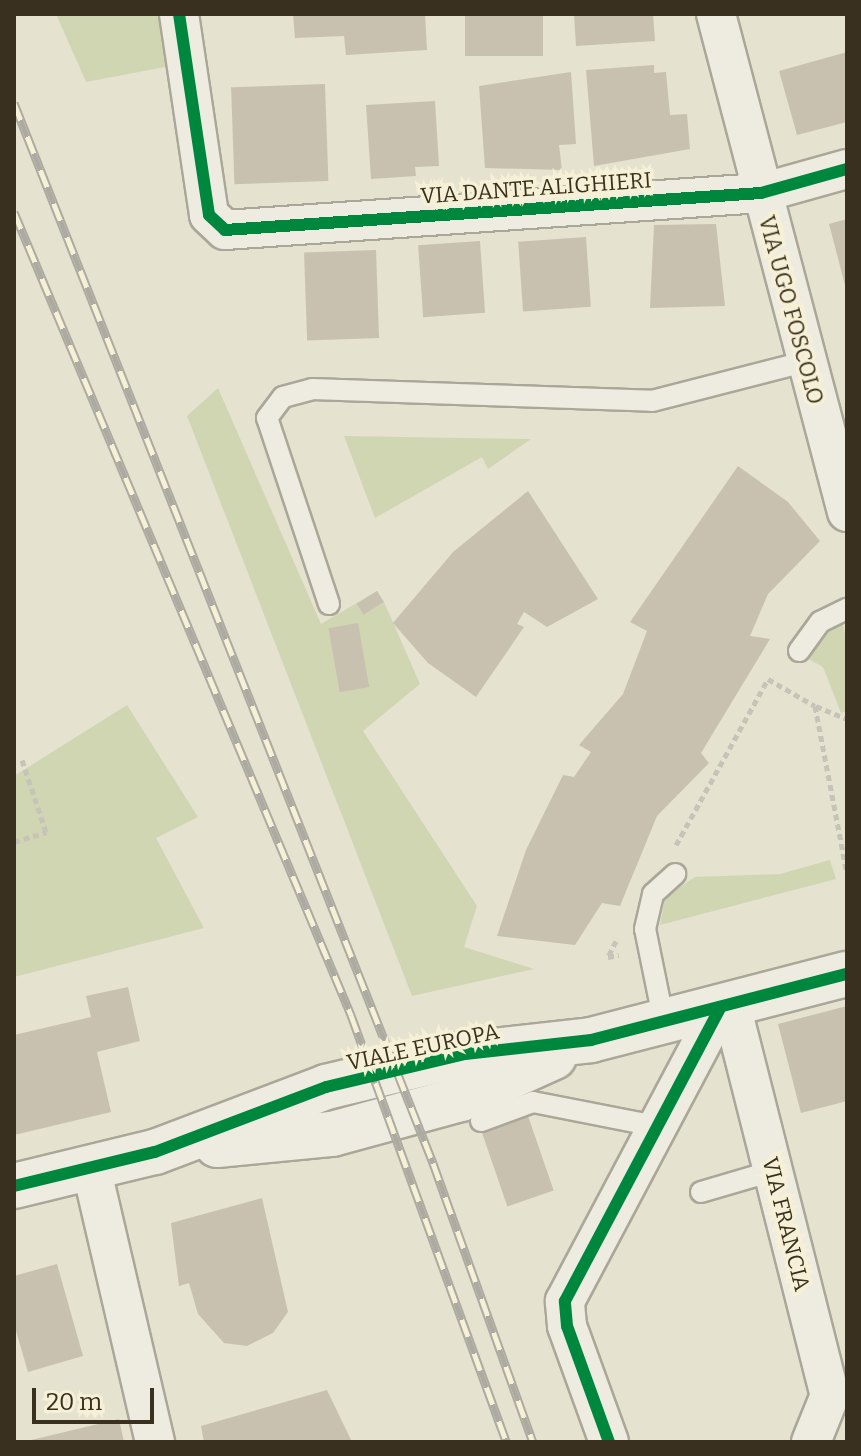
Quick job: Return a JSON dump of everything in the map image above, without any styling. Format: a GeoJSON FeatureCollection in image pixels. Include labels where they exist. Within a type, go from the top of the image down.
{"type":"FeatureCollection","features":[{"type":"Feature","properties":{"kind":"street","name":"VIA DANTE ALIGHIERI"},"geometry":{"type":"LineString","coordinates":[[179,14],[209,215],[225,230],[761,193],[847,169]]}},
{"type":"Feature","properties":{"kind":"street","name":"VIA UGO FOSCOLO"},"geometry":{"type":"LineString","coordinates":[[716,14],[804,362],[847,512]]}},
{"type":"Feature","properties":{"kind":"street"},"geometry":{"type":"LineString","coordinates":[[14,1186],[155,1152],[332,1134],[461,1099],[591,1040],[847,974]]}},
{"type":"Feature","properties":{"kind":"street"},"geometry":{"type":"LineString","coordinates":[[609,1442],[567,1326],[565,1301],[655,1126],[725,1006]]}},
{"type":"Feature","properties":{"kind":"street","name":"VIA FRANCIA"},"geometry":{"type":"LineString","coordinates":[[725,1006],[773,1171],[830,1395],[811,1442]]}},
{"type":"Feature","properties":{"kind":"street"},"geometry":{"type":"LineString","coordinates":[[91,1167],[155,1442]]}},
{"type":"Feature","properties":{"kind":"lane"},"geometry":{"type":"LineString","coordinates":[[329,604],[267,418],[283,397],[312,389],[652,401],[804,362]]}},
{"type":"Feature","properties":{"kind":"lane"},"geometry":{"type":"LineString","coordinates":[[799,651],[820,622],[847,609]]}},
{"type":"Feature","properties":{"kind":"lane"},"geometry":{"type":"LineString","coordinates":[[664,1022],[645,929],[653,894],[670,865]]}},
{"type":"Feature","properties":{"kind":"lane"},"geometry":{"type":"LineString","coordinates":[[481,1121],[533,1102],[655,1126]]}},
{"type":"Feature","properties":{"kind":"lane"},"geometry":{"type":"LineString","coordinates":[[701,1192],[773,1171]]}},
{"type":"Feature","properties":{"kind":"path"},"geometry":{"type":"LineString","coordinates":[[670,865],[689,832],[707,782],[768,679],[815,706],[847,719]]}},
{"type":"Feature","properties":{"kind":"path"},"geometry":{"type":"LineString","coordinates":[[815,706],[847,873]]}},
{"type":"Feature","properties":{"kind":"path"},"geometry":{"type":"LineString","coordinates":[[14,842],[46,832],[22,760]]}},
{"type":"Feature","properties":{"kind":"path"},"geometry":{"type":"LineString","coordinates":[[619,934],[608,957],[630,953]]}},
{"type":"Feature","properties":{"kind":"green space"},"geometry":{"type":"Polygon","coordinates":[[[56,14],[159,14],[170,66],[86,82],[56,14]]]}},
{"type":"Feature","properties":{"kind":"green space"},"geometry":{"type":"Polygon","coordinates":[[[218,388],[321,624],[377,591],[384,602],[420,684],[363,731],[477,906],[464,947],[534,969],[412,996],[187,416],[218,388]]]}},
{"type":"Feature","properties":{"kind":"green space"},"geometry":{"type":"Polygon","coordinates":[[[344,436],[531,439],[488,469],[482,457],[375,518],[344,436]]]}},
{"type":"Feature","properties":{"kind":"green space"},"geometry":{"type":"Polygon","coordinates":[[[841,617],[847,642],[847,711],[841,713],[823,667],[805,657],[841,617]]]}},
{"type":"Feature","properties":{"kind":"green space"},"geometry":{"type":"Polygon","coordinates":[[[127,705],[198,817],[156,838],[204,928],[14,977],[14,776],[127,705]]]}},
{"type":"Feature","properties":{"kind":"green space"},"geometry":{"type":"Polygon","coordinates":[[[830,860],[836,879],[660,925],[665,897],[695,877],[780,874],[830,860]]]}},
{"type":"Feature","properties":{"kind":"building"},"geometry":{"type":"Polygon","coordinates":[[[293,14],[425,14],[427,50],[346,55],[344,36],[295,38],[293,14]]]}},
{"type":"Feature","properties":{"kind":"building"},"geometry":{"type":"Polygon","coordinates":[[[465,14],[543,14],[543,56],[465,56],[465,14]]]}},
{"type":"Feature","properties":{"kind":"building"},"geometry":{"type":"Polygon","coordinates":[[[574,14],[653,14],[655,41],[576,46],[574,14]]]}},
{"type":"Feature","properties":{"kind":"building"},"geometry":{"type":"Polygon","coordinates":[[[847,52],[847,122],[797,135],[779,71],[847,52]]]}},
{"type":"Feature","properties":{"kind":"building"},"geometry":{"type":"Polygon","coordinates":[[[654,65],[654,73],[666,72],[670,115],[687,114],[690,149],[594,166],[586,70],[654,65]]]}},
{"type":"Feature","properties":{"kind":"building"},"geometry":{"type":"Polygon","coordinates":[[[571,72],[576,144],[559,145],[562,170],[485,168],[479,86],[571,72]]]}},
{"type":"Feature","properties":{"kind":"building"},"geometry":{"type":"Polygon","coordinates":[[[325,84],[328,181],[234,184],[231,87],[325,84]]]}},
{"type":"Feature","properties":{"kind":"building"},"geometry":{"type":"Polygon","coordinates":[[[435,101],[439,166],[415,167],[416,176],[371,179],[366,105],[435,101]]]}},
{"type":"Feature","properties":{"kind":"building"},"geometry":{"type":"Polygon","coordinates":[[[847,219],[847,289],[846,289],[829,224],[847,219]]]}},
{"type":"Feature","properties":{"kind":"building"},"geometry":{"type":"Polygon","coordinates":[[[716,224],[725,306],[650,308],[654,225],[716,224]]]}},
{"type":"Feature","properties":{"kind":"building"},"geometry":{"type":"Polygon","coordinates":[[[586,237],[591,307],[523,312],[518,242],[586,237]]]}},
{"type":"Feature","properties":{"kind":"building"},"geometry":{"type":"Polygon","coordinates":[[[480,241],[485,313],[423,317],[418,245],[480,241]]]}},
{"type":"Feature","properties":{"kind":"building"},"geometry":{"type":"Polygon","coordinates":[[[376,250],[379,338],[307,340],[304,253],[376,250]]]}},
{"type":"Feature","properties":{"kind":"building"},"geometry":{"type":"Polygon","coordinates":[[[738,466],[788,502],[820,541],[768,594],[750,636],[770,639],[701,753],[709,763],[657,816],[620,906],[602,903],[575,945],[497,936],[526,850],[563,775],[574,777],[591,752],[579,745],[623,694],[647,631],[630,622],[738,466]]]}},
{"type":"Feature","properties":{"kind":"building"},"geometry":{"type":"Polygon","coordinates":[[[528,491],[598,599],[547,627],[524,612],[517,624],[524,627],[476,697],[428,663],[393,623],[453,552],[528,491]]]}},
{"type":"Feature","properties":{"kind":"building"},"geometry":{"type":"Polygon","coordinates":[[[377,591],[384,602],[364,615],[357,604],[377,591]]]}},
{"type":"Feature","properties":{"kind":"building"},"geometry":{"type":"Polygon","coordinates":[[[358,623],[369,687],[340,692],[328,628],[358,623]]]}},
{"type":"Feature","properties":{"kind":"building"},"geometry":{"type":"Polygon","coordinates":[[[128,987],[140,1041],[97,1052],[111,1112],[14,1135],[14,1035],[91,1017],[86,996],[128,987]]]}},
{"type":"Feature","properties":{"kind":"building"},"geometry":{"type":"Polygon","coordinates":[[[847,1006],[847,1101],[801,1113],[778,1024],[847,1006]]]}},
{"type":"Feature","properties":{"kind":"building"},"geometry":{"type":"Polygon","coordinates":[[[527,1113],[554,1191],[507,1206],[481,1129],[527,1113]]]}},
{"type":"Feature","properties":{"kind":"building"},"geometry":{"type":"Polygon","coordinates":[[[262,1198],[288,1312],[273,1333],[247,1346],[224,1343],[198,1314],[189,1283],[179,1286],[171,1223],[262,1198]]]}},
{"type":"Feature","properties":{"kind":"building"},"geometry":{"type":"Polygon","coordinates":[[[57,1264],[83,1356],[28,1372],[14,1324],[14,1276],[57,1264]]]}},
{"type":"Feature","properties":{"kind":"building"},"geometry":{"type":"Polygon","coordinates":[[[327,1390],[352,1442],[204,1442],[201,1426],[327,1390]]]}},
{"type":"Feature","properties":{"kind":"building"},"geometry":{"type":"Polygon","coordinates":[[[119,1419],[124,1442],[27,1441],[119,1419]]]}},
{"type":"Feature","properties":{"kind":"railway"},"geometry":{"type":"LineString","coordinates":[[14,103],[433,1163],[533,1442]]}},
{"type":"Feature","properties":{"kind":"railway"},"geometry":{"type":"LineString","coordinates":[[14,212],[351,1015],[506,1442]]}},
{"type":"Feature","properties":{"kind":"cycle path"},"geometry":{"type":"LineString","coordinates":[[179,14],[209,215],[225,230],[761,193],[847,169]]}},
{"type":"Feature","properties":{"kind":"cycle path","name":"VIALE EUROPA"},"geometry":{"type":"LineString","coordinates":[[14,1186],[155,1152],[326,1087],[465,1054],[591,1040],[847,974]]}},
{"type":"Feature","properties":{"kind":"cycle path"},"geometry":{"type":"LineString","coordinates":[[609,1442],[567,1326],[565,1301],[720,1008]]}}]}
